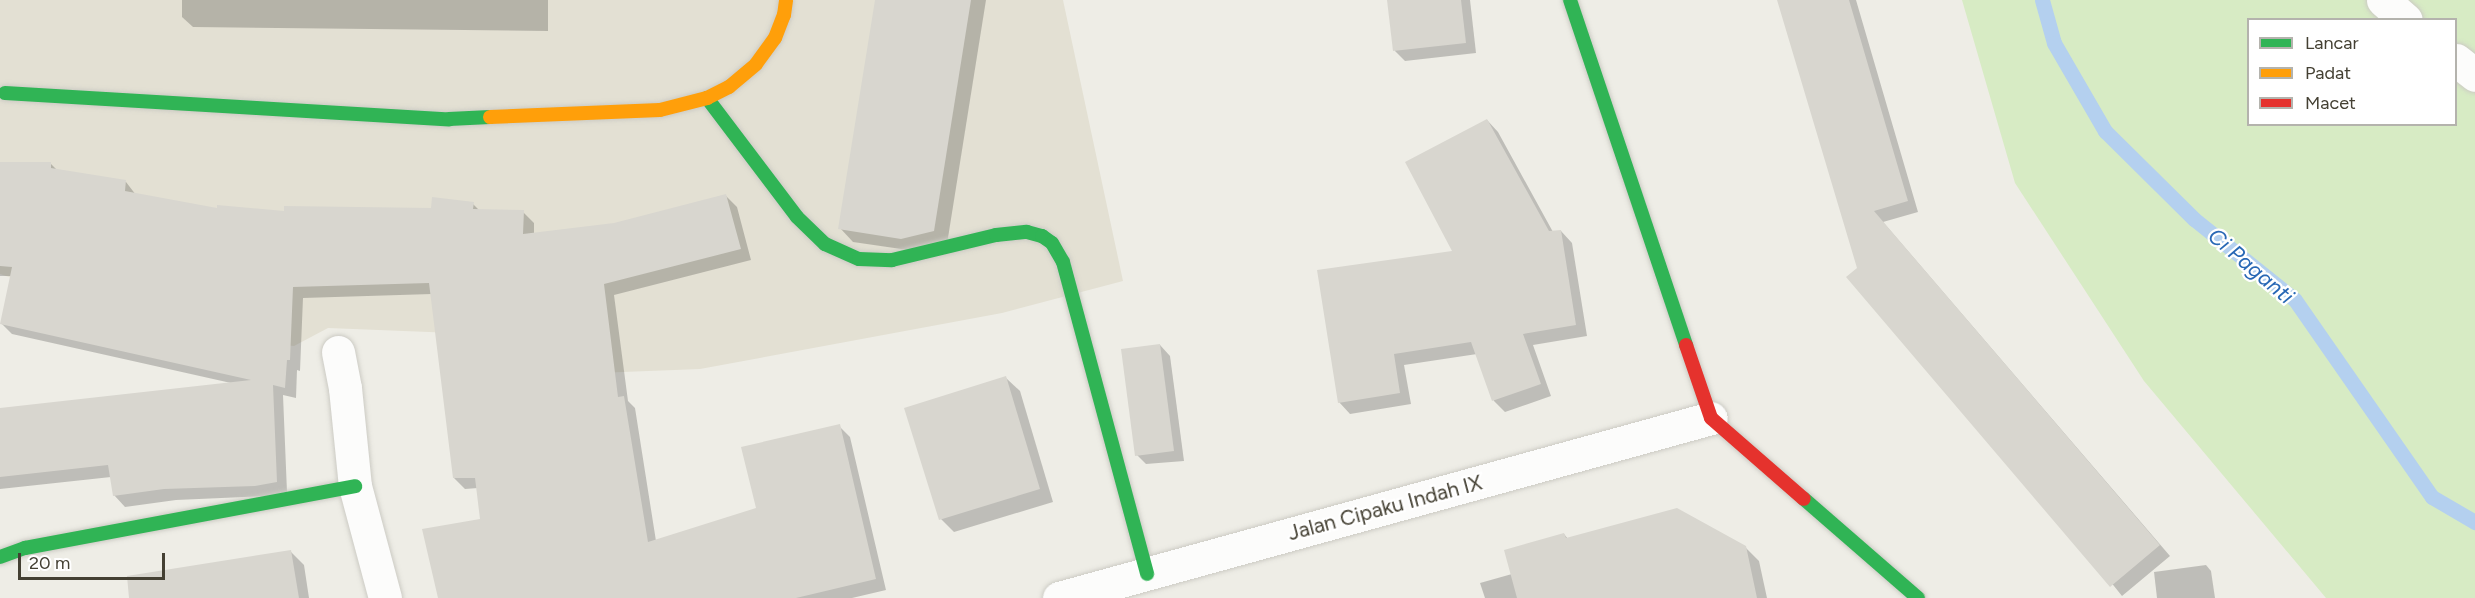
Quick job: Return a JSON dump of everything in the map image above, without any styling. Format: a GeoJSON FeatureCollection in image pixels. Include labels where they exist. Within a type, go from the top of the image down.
{"type":"FeatureCollection","features":[{"type":"Feature","properties":{"kind":"street"},"geometry":{"type":"LineString","coordinates":[[2,92],[449,119],[660,110],[707,98],[729,87],[756,64],[775,38],[784,15],[786,0]]}},
{"type":"Feature","properties":{"kind":"street"},"geometry":{"type":"LineString","coordinates":[[1569,0],[1711,418],[1918,598]]}},
{"type":"Feature","properties":{"kind":"street"},"geometry":{"type":"LineString","coordinates":[[2383,0],[2404,18]]}},
{"type":"Feature","properties":{"kind":"street"},"geometry":{"type":"LineString","coordinates":[[2457,61],[2475,75]]}},
{"type":"Feature","properties":{"kind":"street"},"geometry":{"type":"LineString","coordinates":[[707,98],[797,218],[825,244],[859,259],[892,260],[996,235],[1027,232],[1042,236],[1052,243],[1063,262],[1146,574]]}},
{"type":"Feature","properties":{"kind":"street"},"geometry":{"type":"LineString","coordinates":[[338,352],[345,388],[356,486],[385,598]]}},
{"type":"Feature","properties":{"kind":"street","name":"Jalan Cipaku Indah IX"},"geometry":{"type":"LineString","coordinates":[[1059,598],[1711,418]]}},
{"type":"Feature","properties":{"kind":"street"},"geometry":{"type":"LineString","coordinates":[[0,557],[25,548],[356,486]]}},
{"type":"Feature","properties":{"kind":"shaded area"},"geometry":{"type":"Polygon","coordinates":[[[0,0],[1063,0],[1123,281],[1002,313],[700,369],[546,375],[454,333],[328,328],[294,346],[185,336],[0,274],[0,0]]]}},
{"type":"Feature","properties":{"kind":"green space"},"geometry":{"type":"Polygon","coordinates":[[[1962,0],[2475,0],[2475,598],[2326,598],[2144,381],[2015,183],[1962,0]]]}},
{"type":"Feature","properties":{"kind":"building"},"geometry":{"type":"Polygon","coordinates":[[[875,0],[971,0],[934,231],[901,239],[838,229],[875,0]]]}},
{"type":"Feature","properties":{"kind":"building"},"geometry":{"type":"Polygon","coordinates":[[[1387,0],[1461,0],[1466,43],[1393,51],[1387,0]]]}},
{"type":"Feature","properties":{"kind":"building"},"geometry":{"type":"Polygon","coordinates":[[[1777,0],[1849,0],[1908,201],[1874,211],[2160,545],[2110,587],[1846,277],[1857,268],[1777,0]]]}},
{"type":"Feature","properties":{"kind":"building"},"geometry":{"type":"Polygon","coordinates":[[[1487,119],[1549,231],[1561,230],[1576,325],[1523,334],[1541,384],[1492,401],[1471,342],[1394,354],[1400,393],[1338,403],[1317,270],[1452,251],[1405,162],[1487,119]]]}},
{"type":"Feature","properties":{"kind":"building"},"geometry":{"type":"Polygon","coordinates":[[[0,162],[51,162],[51,168],[126,180],[125,191],[217,208],[217,205],[284,211],[284,206],[431,208],[432,197],[474,202],[473,209],[524,210],[523,234],[614,223],[726,194],[741,249],[604,284],[618,397],[624,396],[648,542],[756,508],[741,447],[840,424],[876,579],[796,598],[438,598],[422,529],[480,519],[475,478],[453,478],[429,283],[293,287],[290,360],[287,360],[285,388],[273,385],[277,482],[255,486],[164,489],[113,496],[108,465],[0,477],[0,408],[251,380],[0,324],[12,267],[0,266],[0,162]]]}},
{"type":"Feature","properties":{"kind":"building"},"geometry":{"type":"Polygon","coordinates":[[[1160,344],[1174,451],[1135,456],[1121,349],[1160,344]]]}},
{"type":"Feature","properties":{"kind":"building"},"geometry":{"type":"Polygon","coordinates":[[[1006,376],[1040,489],[939,520],[904,408],[1006,376]]]}},
{"type":"Feature","properties":{"kind":"building"},"geometry":{"type":"Polygon","coordinates":[[[1677,508],[1746,546],[1757,598],[1517,598],[1504,550],[1564,533],[1566,538],[1677,508]]]}},
{"type":"Feature","properties":{"kind":"building"},"geometry":{"type":"Polygon","coordinates":[[[291,550],[299,598],[129,598],[127,576],[291,550]]]}},
{"type":"Feature","properties":{"kind":"waterway","name":"Ci Paganti"},"geometry":{"type":"LineString","coordinates":[[2042,0],[2054,43],[2105,131],[2194,219],[2295,300],[2432,497],[2475,522]]}},
{"type":"Feature","properties":{"kind":"traffic: fast"},"geometry":{"type":"LineString","coordinates":[[1570,0],[1686,345]]}},
{"type":"Feature","properties":{"kind":"traffic: fast"},"geometry":{"type":"LineString","coordinates":[[5,93],[449,119],[490,117]]}},
{"type":"Feature","properties":{"kind":"traffic: fast"},"geometry":{"type":"LineString","coordinates":[[707,98],[797,217],[825,244],[859,259],[892,260],[996,235],[1027,232],[1042,236],[1052,243],[1063,262],[1147,574]]}},
{"type":"Feature","properties":{"kind":"traffic: fast"},"geometry":{"type":"LineString","coordinates":[[0,557],[25,548],[355,486]]}},
{"type":"Feature","properties":{"kind":"traffic: fast"},"geometry":{"type":"LineString","coordinates":[[1804,499],[1918,598]]}},
{"type":"Feature","properties":{"kind":"traffic: slow"},"geometry":{"type":"LineString","coordinates":[[490,117],[660,110],[707,98],[729,87],[756,64],[775,38],[784,15],[786,0]]}},
{"type":"Feature","properties":{"kind":"traffic: jam"},"geometry":{"type":"LineString","coordinates":[[1686,345],[1711,418],[1804,499]]}}]}
